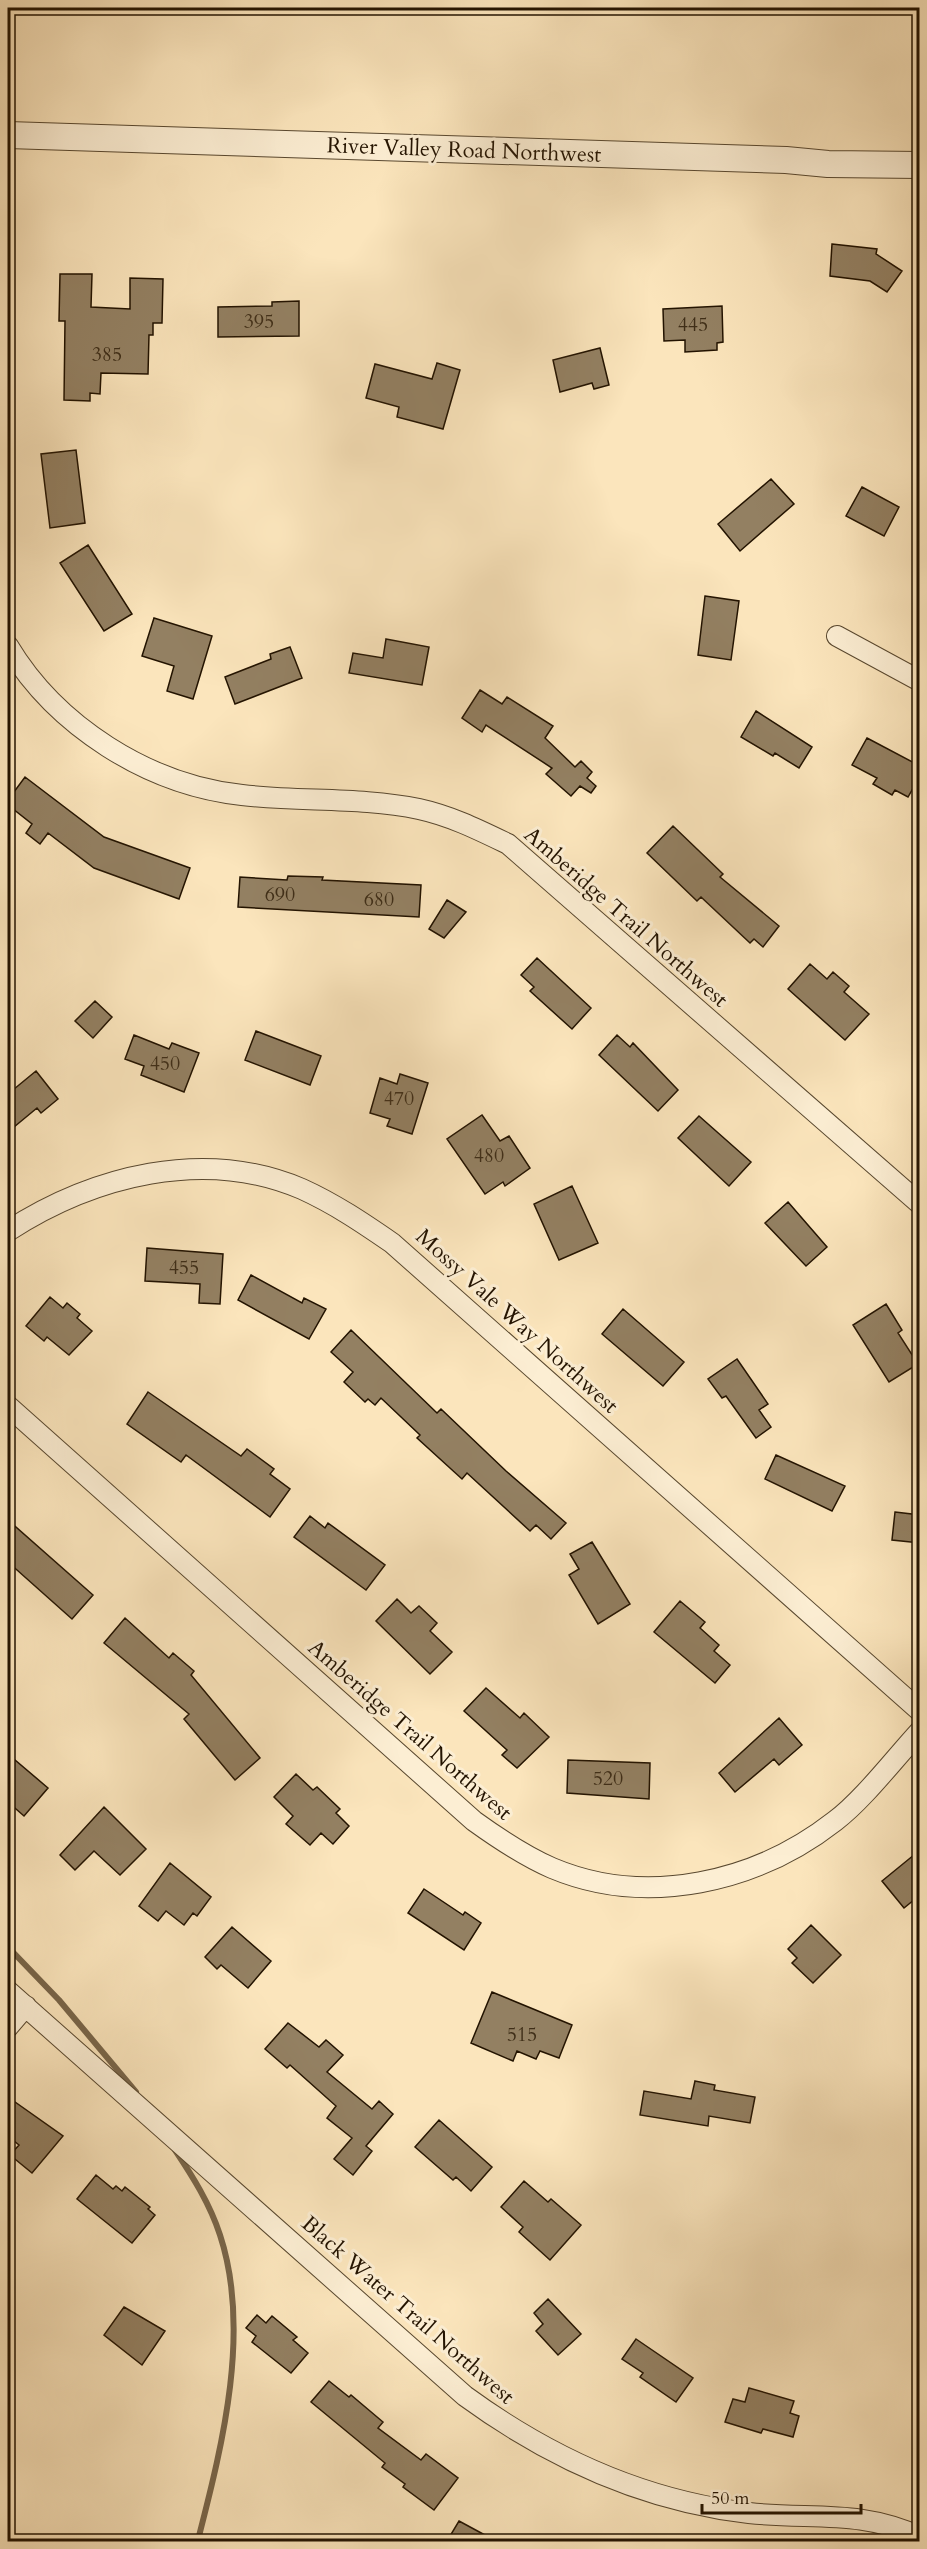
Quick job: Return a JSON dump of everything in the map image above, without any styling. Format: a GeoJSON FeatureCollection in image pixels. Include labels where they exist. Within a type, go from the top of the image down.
{"type":"FeatureCollection","features":[{"type":"Feature","properties":{"kind":"street","name":"River Valley Road Northwest"},"geometry":{"type":"LineString","coordinates":[[8,135],[915,168]]}},
{"type":"Feature","properties":{"kind":"street"},"geometry":{"type":"LineString","coordinates":[[837,636],[920,681]]}},
{"type":"Feature","properties":{"kind":"street","name":"Amberidge Trail Northwest"},"geometry":{"type":"LineString","coordinates":[[10,656],[46,696],[83,730],[120,754],[165,776],[202,788],[241,795],[419,809],[463,822],[508,844],[920,1204]]}},
{"type":"Feature","properties":{"kind":"street","name":"Mossy Vale Way Northwest"},"geometry":{"type":"LineString","coordinates":[[8,1231],[42,1209],[90,1188],[146,1173],[204,1169],[246,1173],[300,1188],[346,1211],[392,1243],[920,1711]]}},
{"type":"Feature","properties":{"kind":"street","name":"Amberidge Trail Northwest"},"geometry":{"type":"LineString","coordinates":[[8,1406],[474,1821],[510,1847],[554,1868],[600,1882],[654,1887],[707,1882],[759,1867],[798,1848],[837,1819],[920,1731]]}},
{"type":"Feature","properties":{"kind":"street","name":"Black Water Trail Northwest"},"geometry":{"type":"LineString","coordinates":[[8,1991],[465,2396],[503,2424],[578,2466],[657,2495],[750,2513],[864,2518],[896,2526],[920,2537]]}},
{"type":"Feature","properties":{"kind":"street"},"geometry":{"type":"LineString","coordinates":[[8,2027],[26,2006]]}},
{"type":"Feature","properties":{"kind":"building"},"geometry":{"type":"Polygon","coordinates":[[[832,244],[877,249],[876,254],[902,271],[887,292],[870,281],[830,276],[832,244]]]}},
{"type":"Feature","properties":{"kind":"building"},"geometry":{"type":"Polygon","coordinates":[[[60,274],[92,274],[91,307],[130,309],[130,278],[163,279],[162,323],[153,323],[153,335],[149,335],[148,374],[101,373],[100,394],[90,393],[90,401],[64,400],[65,321],[59,321],[60,274]]]}},
{"type":"Feature","properties":{"kind":"building"},"geometry":{"type":"Polygon","coordinates":[[[299,301],[299,336],[218,337],[218,307],[272,306],[272,302],[299,301]]]}},
{"type":"Feature","properties":{"kind":"building"},"geometry":{"type":"Polygon","coordinates":[[[722,306],[723,342],[717,343],[717,350],[685,352],[685,340],[664,341],[663,309],[722,306]]]}},
{"type":"Feature","properties":{"kind":"building"},"geometry":{"type":"Polygon","coordinates":[[[600,348],[609,385],[594,389],[592,383],[560,392],[553,360],[600,348]]]}},
{"type":"Feature","properties":{"kind":"building"},"geometry":{"type":"Polygon","coordinates":[[[437,363],[460,370],[443,429],[397,417],[399,407],[366,398],[375,364],[432,379],[437,363]]]}},
{"type":"Feature","properties":{"kind":"building"},"geometry":{"type":"Polygon","coordinates":[[[76,450],[85,523],[50,528],[41,454],[76,450]]]}},
{"type":"Feature","properties":{"kind":"building"},"geometry":{"type":"Polygon","coordinates":[[[771,479],[794,504],[740,551],[718,524],[771,479]]]}},
{"type":"Feature","properties":{"kind":"building"},"geometry":{"type":"Polygon","coordinates":[[[862,487],[899,507],[884,536],[846,516],[862,487]]]}},
{"type":"Feature","properties":{"kind":"building"},"geometry":{"type":"Polygon","coordinates":[[[88,545],[132,614],[104,631],[60,563],[88,545]]]}},
{"type":"Feature","properties":{"kind":"building"},"geometry":{"type":"Polygon","coordinates":[[[705,596],[739,601],[731,660],[698,655],[705,596]]]}},
{"type":"Feature","properties":{"kind":"building"},"geometry":{"type":"Polygon","coordinates":[[[154,618],[212,636],[193,699],[167,691],[174,666],[142,656],[154,618]]]}},
{"type":"Feature","properties":{"kind":"building"},"geometry":{"type":"Polygon","coordinates":[[[386,639],[429,647],[422,685],[349,673],[353,653],[383,658],[386,639]]]}},
{"type":"Feature","properties":{"kind":"building"},"geometry":{"type":"Polygon","coordinates":[[[290,647],[302,678],[235,704],[225,677],[271,659],[270,654],[290,647]]]}},
{"type":"Feature","properties":{"kind":"building"},"geometry":{"type":"Polygon","coordinates":[[[480,690],[502,704],[507,697],[553,726],[545,738],[575,767],[581,761],[592,772],[587,778],[596,786],[591,793],[580,786],[571,796],[546,774],[552,768],[486,725],[482,732],[462,718],[480,690]]]}},
{"type":"Feature","properties":{"kind":"building"},"geometry":{"type":"Polygon","coordinates":[[[756,711],[812,747],[799,768],[775,753],[773,756],[741,737],[756,711]]]}},
{"type":"Feature","properties":{"kind":"building"},"geometry":{"type":"Polygon","coordinates":[[[867,738],[920,766],[920,776],[908,797],[895,790],[892,795],[873,784],[877,778],[852,765],[867,738]]]}},
{"type":"Feature","properties":{"kind":"building"},"geometry":{"type":"Polygon","coordinates":[[[25,777],[104,837],[190,868],[179,899],[94,868],[48,833],[40,844],[26,833],[32,824],[8,805],[8,800],[25,777]]]}},
{"type":"Feature","properties":{"kind":"building"},"geometry":{"type":"Polygon","coordinates":[[[673,826],[723,874],[720,877],[779,926],[763,947],[754,939],[750,943],[701,897],[697,901],[647,853],[673,826]]]}},
{"type":"Feature","properties":{"kind":"building"},"geometry":{"type":"Polygon","coordinates":[[[288,876],[421,885],[419,917],[238,907],[240,877],[287,880],[288,876]]]}},
{"type":"Feature","properties":{"kind":"building"},"geometry":{"type":"Polygon","coordinates":[[[447,900],[466,912],[444,938],[429,929],[447,900]]]}},
{"type":"Feature","properties":{"kind":"building"},"geometry":{"type":"Polygon","coordinates":[[[537,958],[591,1008],[572,1029],[530,991],[534,987],[521,975],[537,958]]]}},
{"type":"Feature","properties":{"kind":"building"},"geometry":{"type":"Polygon","coordinates":[[[810,964],[827,979],[833,972],[849,986],[844,992],[869,1014],[845,1040],[788,989],[810,964]]]}},
{"type":"Feature","properties":{"kind":"building"},"geometry":{"type":"Polygon","coordinates":[[[95,1001],[112,1017],[93,1038],[75,1021],[95,1001]]]}},
{"type":"Feature","properties":{"kind":"building"},"geometry":{"type":"Polygon","coordinates":[[[256,1031],[321,1056],[310,1085],[245,1060],[256,1031]]]}},
{"type":"Feature","properties":{"kind":"building"},"geometry":{"type":"Polygon","coordinates":[[[134,1035],[169,1049],[172,1043],[199,1053],[184,1092],[141,1075],[144,1066],[125,1059],[134,1035]]]}},
{"type":"Feature","properties":{"kind":"building"},"geometry":{"type":"Polygon","coordinates":[[[617,1035],[630,1047],[633,1043],[678,1090],[658,1111],[599,1055],[617,1035]]]}},
{"type":"Feature","properties":{"kind":"building"},"geometry":{"type":"Polygon","coordinates":[[[36,1071],[58,1099],[41,1113],[37,1108],[8,1132],[8,1094],[36,1071]]]}},
{"type":"Feature","properties":{"kind":"building"},"geometry":{"type":"Polygon","coordinates":[[[400,1074],[428,1083],[412,1134],[387,1126],[390,1119],[370,1113],[380,1078],[397,1084],[400,1074]]]}},
{"type":"Feature","properties":{"kind":"building"},"geometry":{"type":"Polygon","coordinates":[[[482,1115],[500,1141],[509,1136],[530,1168],[505,1186],[503,1182],[485,1194],[447,1139],[482,1115]]]}},
{"type":"Feature","properties":{"kind":"building"},"geometry":{"type":"Polygon","coordinates":[[[699,1116],[751,1162],[729,1186],[678,1138],[699,1116]]]}},
{"type":"Feature","properties":{"kind":"building"},"geometry":{"type":"Polygon","coordinates":[[[572,1186],[598,1243],[559,1260],[534,1204],[572,1186]]]}},
{"type":"Feature","properties":{"kind":"building"},"geometry":{"type":"Polygon","coordinates":[[[788,1202],[827,1247],[806,1266],[765,1223],[788,1202]]]}},
{"type":"Feature","properties":{"kind":"building"},"geometry":{"type":"Polygon","coordinates":[[[147,1248],[223,1254],[220,1304],[199,1303],[200,1284],[145,1281],[147,1248]]]}},
{"type":"Feature","properties":{"kind":"building"},"geometry":{"type":"Polygon","coordinates":[[[251,1275],[302,1303],[304,1298],[326,1309],[309,1339],[238,1300],[251,1275]]]}},
{"type":"Feature","properties":{"kind":"building"},"geometry":{"type":"Polygon","coordinates":[[[50,1297],[63,1308],[67,1303],[80,1314],[77,1318],[92,1331],[69,1355],[47,1337],[44,1341],[26,1326],[50,1297]]]}},
{"type":"Feature","properties":{"kind":"building"},"geometry":{"type":"Polygon","coordinates":[[[886,1304],[902,1330],[898,1333],[918,1364],[889,1382],[853,1325],[886,1304]]]}},
{"type":"Feature","properties":{"kind":"building"},"geometry":{"type":"Polygon","coordinates":[[[623,1309],[684,1362],[663,1386],[602,1334],[623,1309]]]}},
{"type":"Feature","properties":{"kind":"building"},"geometry":{"type":"Polygon","coordinates":[[[351,1330],[437,1413],[441,1409],[506,1471],[566,1523],[551,1539],[536,1525],[530,1531],[467,1473],[462,1479],[417,1438],[420,1435],[381,1398],[375,1405],[368,1399],[365,1402],[344,1382],[353,1372],[331,1352],[351,1330]]]}},
{"type":"Feature","properties":{"kind":"building"},"geometry":{"type":"Polygon","coordinates":[[[737,1359],[768,1404],[759,1410],[771,1427],[756,1438],[726,1396],[722,1398],[708,1379],[737,1359]]]}},
{"type":"Feature","properties":{"kind":"building"},"geometry":{"type":"Polygon","coordinates":[[[148,1392],[241,1456],[247,1449],[274,1469],[270,1474],[290,1489],[270,1517],[186,1455],[181,1462],[127,1424],[148,1392]]]}},
{"type":"Feature","properties":{"kind":"building"},"geometry":{"type":"Polygon","coordinates":[[[776,1455],[845,1486],[832,1511],[765,1479],[776,1455]]]}},
{"type":"Feature","properties":{"kind":"building"},"geometry":{"type":"Polygon","coordinates":[[[895,1512],[920,1515],[920,1543],[892,1540],[895,1512]]]}},
{"type":"Feature","properties":{"kind":"building"},"geometry":{"type":"Polygon","coordinates":[[[310,1516],[325,1528],[328,1523],[385,1565],[366,1590],[294,1537],[310,1516]]]}},
{"type":"Feature","properties":{"kind":"building"},"geometry":{"type":"Polygon","coordinates":[[[8,1520],[93,1595],[72,1619],[8,1562],[8,1520]]]}},
{"type":"Feature","properties":{"kind":"building"},"geometry":{"type":"Polygon","coordinates":[[[592,1542],[630,1604],[598,1624],[569,1575],[579,1569],[570,1554],[592,1542]]]}},
{"type":"Feature","properties":{"kind":"building"},"geometry":{"type":"Polygon","coordinates":[[[397,1599],[411,1613],[419,1606],[437,1623],[430,1631],[452,1652],[430,1674],[376,1621],[397,1599]]]}},
{"type":"Feature","properties":{"kind":"building"},"geometry":{"type":"Polygon","coordinates":[[[680,1601],[705,1622],[700,1628],[719,1645],[714,1651],[730,1665],[715,1683],[654,1632],[680,1601]]]}},
{"type":"Feature","properties":{"kind":"building"},"geometry":{"type":"Polygon","coordinates":[[[125,1618],[169,1658],[173,1653],[194,1671],[191,1675],[260,1758],[235,1780],[184,1719],[189,1714],[104,1643],[125,1618]]]}},
{"type":"Feature","properties":{"kind":"building"},"geometry":{"type":"Polygon","coordinates":[[[486,1688],[520,1718],[524,1713],[549,1737],[517,1768],[502,1755],[507,1750],[464,1711],[486,1688]]]}},
{"type":"Feature","properties":{"kind":"building"},"geometry":{"type":"Polygon","coordinates":[[[779,1718],[802,1745],[779,1765],[774,1759],[735,1792],[719,1773],[779,1718]]]}},
{"type":"Feature","properties":{"kind":"building"},"geometry":{"type":"Polygon","coordinates":[[[8,1754],[48,1788],[24,1816],[8,1802],[8,1754]]]}},
{"type":"Feature","properties":{"kind":"building"},"geometry":{"type":"Polygon","coordinates":[[[568,1760],[650,1763],[649,1799],[567,1793],[568,1760]]]}},
{"type":"Feature","properties":{"kind":"building"},"geometry":{"type":"Polygon","coordinates":[[[296,1774],[313,1790],[317,1787],[340,1809],[336,1813],[349,1826],[333,1844],[321,1833],[310,1845],[286,1824],[293,1816],[274,1797],[296,1774]]]}},
{"type":"Feature","properties":{"kind":"building"},"geometry":{"type":"Polygon","coordinates":[[[104,1807],[146,1849],[120,1875],[94,1851],[75,1870],[60,1855],[104,1807]]]}},
{"type":"Feature","properties":{"kind":"building"},"geometry":{"type":"Polygon","coordinates":[[[920,1850],[920,1895],[904,1908],[882,1881],[920,1850]]]}},
{"type":"Feature","properties":{"kind":"building"},"geometry":{"type":"Polygon","coordinates":[[[170,1863],[211,1897],[197,1916],[193,1913],[184,1925],[166,1911],[158,1921],[139,1906],[170,1863]]]}},
{"type":"Feature","properties":{"kind":"building"},"geometry":{"type":"Polygon","coordinates":[[[424,1889],[463,1915],[465,1912],[481,1923],[464,1950],[408,1913],[424,1889]]]}},
{"type":"Feature","properties":{"kind":"building"},"geometry":{"type":"Polygon","coordinates":[[[811,1925],[841,1955],[813,1983],[792,1963],[797,1958],[788,1949],[811,1925]]]}},
{"type":"Feature","properties":{"kind":"building"},"geometry":{"type":"Polygon","coordinates":[[[232,1927],[271,1961],[248,1988],[221,1965],[217,1969],[205,1957],[232,1927]]]}},
{"type":"Feature","properties":{"kind":"building"},"geometry":{"type":"Polygon","coordinates":[[[492,1992],[572,2025],[559,2058],[540,2051],[536,2059],[517,2051],[513,2061],[471,2043],[492,1992]]]}},
{"type":"Feature","properties":{"kind":"building"},"geometry":{"type":"Polygon","coordinates":[[[288,2023],[319,2047],[326,2040],[343,2055],[327,2072],[372,2109],[379,2101],[393,2114],[366,2146],[372,2151],[353,2175],[334,2159],[352,2138],[327,2118],[336,2106],[290,2065],[287,2068],[265,2049],[288,2023]]]}},
{"type":"Feature","properties":{"kind":"building"},"geometry":{"type":"Polygon","coordinates":[[[695,2081],[715,2085],[714,2090],[755,2097],[750,2123],[709,2116],[708,2126],[640,2115],[644,2091],[691,2099],[695,2081]]]}},
{"type":"Feature","properties":{"kind":"building"},"geometry":{"type":"Polygon","coordinates":[[[8,2097],[63,2136],[32,2173],[10,2155],[19,2145],[8,2136],[8,2097]]]}},
{"type":"Feature","properties":{"kind":"building"},"geometry":{"type":"Polygon","coordinates":[[[439,2120],[492,2167],[471,2191],[456,2177],[453,2180],[415,2147],[439,2120]]]}},
{"type":"Feature","properties":{"kind":"building"},"geometry":{"type":"Polygon","coordinates":[[[96,2175],[113,2189],[116,2186],[122,2191],[125,2187],[150,2207],[148,2209],[155,2215],[132,2243],[77,2199],[96,2175]]]}},
{"type":"Feature","properties":{"kind":"building"},"geometry":{"type":"Polygon","coordinates":[[[524,2181],[548,2202],[551,2199],[581,2225],[550,2260],[519,2232],[523,2227],[501,2207],[524,2181]]]}},
{"type":"Feature","properties":{"kind":"building"},"geometry":{"type":"Polygon","coordinates":[[[548,2299],[581,2334],[558,2355],[536,2331],[543,2324],[534,2313],[548,2299]]]}},
{"type":"Feature","properties":{"kind":"building"},"geometry":{"type":"Polygon","coordinates":[[[124,2307],[165,2331],[142,2365],[104,2335],[124,2307]]]}},
{"type":"Feature","properties":{"kind":"building"},"geometry":{"type":"Polygon","coordinates":[[[257,2315],[266,2323],[272,2316],[297,2337],[293,2340],[308,2353],[291,2373],[252,2342],[256,2336],[246,2328],[257,2315]]]}},
{"type":"Feature","properties":{"kind":"building"},"geometry":{"type":"Polygon","coordinates":[[[636,2339],[693,2378],[676,2402],[640,2377],[643,2373],[622,2359],[636,2339]]]}},
{"type":"Feature","properties":{"kind":"building"},"geometry":{"type":"Polygon","coordinates":[[[329,2381],[349,2397],[351,2395],[383,2422],[378,2428],[421,2460],[426,2454],[458,2478],[434,2510],[403,2487],[405,2484],[382,2467],[385,2463],[311,2402],[329,2381]]]}},
{"type":"Feature","properties":{"kind":"building"},"geometry":{"type":"Polygon","coordinates":[[[749,2388],[794,2401],[790,2413],[799,2416],[793,2437],[763,2429],[761,2433],[725,2422],[733,2399],[745,2402],[749,2388]]]}},
{"type":"Feature","properties":{"kind":"building"},"geometry":{"type":"Polygon","coordinates":[[[459,2521],[496,2541],[447,2541],[459,2521]]]}},
{"type":"Feature","properties":{"kind":"waterway"},"geometry":{"type":"LineString","coordinates":[[8,1947],[59,2000],[136,2092]]}},
{"type":"Feature","properties":{"kind":"waterway"},"geometry":{"type":"LineString","coordinates":[[175,2150],[201,2191],[216,2224],[229,2271],[233,2309],[230,2386],[217,2463],[199,2536],[202,2542]]}}]}
